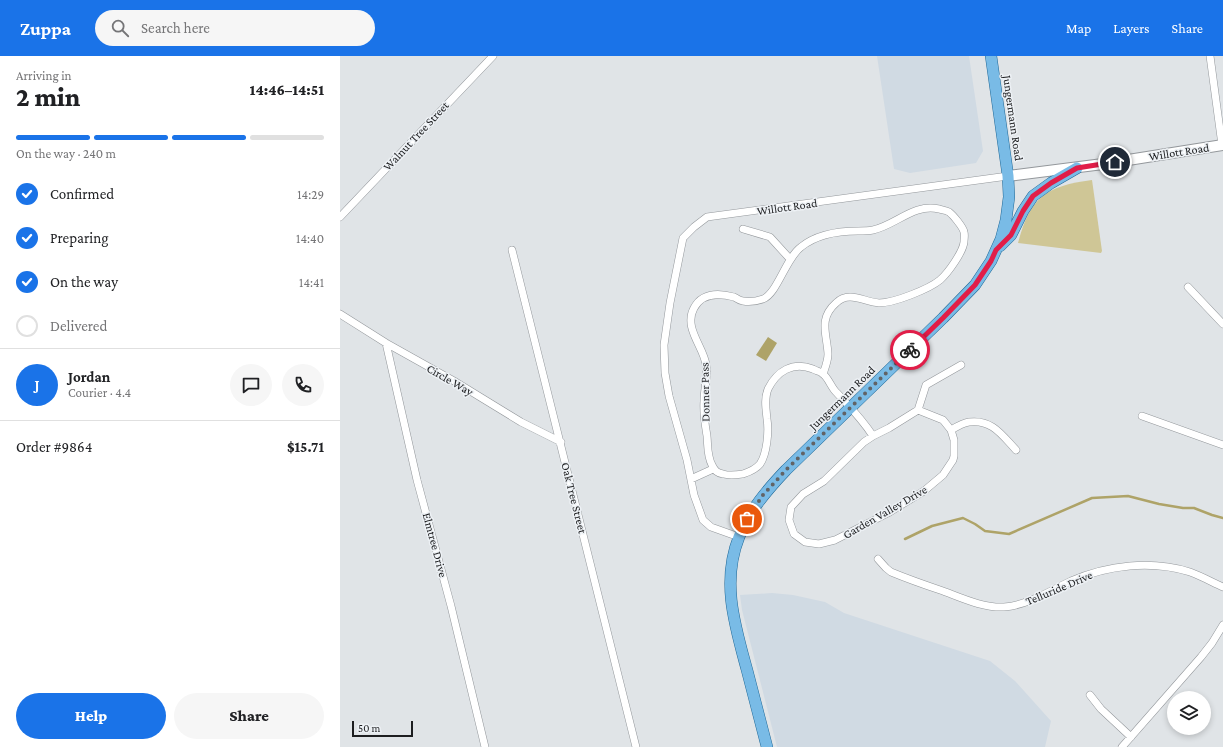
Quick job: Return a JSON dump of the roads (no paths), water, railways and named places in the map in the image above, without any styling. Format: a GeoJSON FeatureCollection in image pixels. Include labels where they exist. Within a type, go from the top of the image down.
{"type":"FeatureCollection","features":[{"type":"Feature","properties":{"kind":"main road","name":"Jungermann Road"},"geometry":{"type":"LineString","coordinates":[[767,747],[739,641],[730,596],[730,577],[738,537],[747,519],[763,495],[786,470],[943,318],[975,285],[991,261],[1001,238],[1006,220],[1009,197],[1008,176],[991,56]]}},
{"type":"Feature","properties":{"kind":"main road","name":"Willott Road"},"geometry":{"type":"LineString","coordinates":[[1008,176],[1077,168],[1222,145]]}},
{"type":"Feature","properties":{"kind":"main road"},"geometry":{"type":"LineString","coordinates":[[996,250],[1011,235],[1025,207],[1033,196],[1051,183],[1077,168]]}},
{"type":"Feature","properties":{"kind":"street","name":"Walnut Tree Street"},"geometry":{"type":"LineString","coordinates":[[340,217],[493,56]]}},
{"type":"Feature","properties":{"kind":"street"},"geometry":{"type":"LineString","coordinates":[[1210,56],[1222,145]]}},
{"type":"Feature","properties":{"kind":"street","name":"Willott Road"},"geometry":{"type":"LineString","coordinates":[[738,537],[711,527],[703,520],[694,495],[687,460],[669,396],[665,373],[664,344],[670,303],[683,238],[707,217],[1008,176]]}},
{"type":"Feature","properties":{"kind":"street","name":"Donner Pass"},"geometry":{"type":"LineString","coordinates":[[713,469],[709,459],[704,414],[707,369],[704,354],[692,333],[690,317],[700,300],[715,294],[733,297],[742,301],[753,301],[768,297],[790,259],[799,248],[811,240],[829,233],[870,231],[880,228],[921,208],[935,208],[949,212],[956,219],[964,232],[964,245],[957,258],[941,280],[899,299],[879,303],[849,296],[837,301],[825,319],[824,328],[828,356],[822,374]]}},
{"type":"Feature","properties":{"kind":"street"},"geometry":{"type":"LineString","coordinates":[[743,229],[770,237],[790,259]]}},
{"type":"Feature","properties":{"kind":"street","name":"Oak Tree Street"},"geometry":{"type":"LineString","coordinates":[[512,250],[636,747]]}},
{"type":"Feature","properties":{"kind":"street"},"geometry":{"type":"LineString","coordinates":[[1188,287],[1223,324]]}},
{"type":"Feature","properties":{"kind":"street","name":"Circle Way"},"geometry":{"type":"LineString","coordinates":[[340,314],[386,344],[454,381],[521,422],[561,442]]}},
{"type":"Feature","properties":{"kind":"street","name":"Elmtree Drive"},"geometry":{"type":"LineString","coordinates":[[386,344],[417,480],[450,602],[485,747]]}},
{"type":"Feature","properties":{"kind":"street"},"geometry":{"type":"LineString","coordinates":[[961,364],[926,385],[918,410],[943,420],[951,430],[968,422],[983,423],[996,428],[1016,450]]}},
{"type":"Feature","properties":{"kind":"street"},"geometry":{"type":"LineString","coordinates":[[691,479],[713,469],[718,473],[728,476],[739,475],[751,471],[760,464],[767,440],[767,420],[765,409],[767,391],[782,371],[793,366],[805,366],[822,374],[830,382],[834,391],[863,421],[873,436]]}},
{"type":"Feature","properties":{"kind":"street","name":"Garden Valley Drive"},"geometry":{"type":"LineString","coordinates":[[918,410],[864,442],[824,481],[803,494],[792,507],[788,520],[794,534],[805,542],[819,544],[835,540],[888,513],[924,491],[943,475],[953,460],[954,440],[951,430]]}},
{"type":"Feature","properties":{"kind":"street"},"geometry":{"type":"LineString","coordinates":[[1142,416],[1223,445]]}},
{"type":"Feature","properties":{"kind":"street","name":"Telluride Drive"},"geometry":{"type":"LineString","coordinates":[[878,559],[886,568],[895,574],[983,605],[994,607],[1017,605],[1085,575],[1127,566],[1156,566],[1188,572],[1201,576],[1223,587]]}},
{"type":"Feature","properties":{"kind":"street"},"geometry":{"type":"LineString","coordinates":[[1122,747],[1212,644],[1223,625]]}},
{"type":"Feature","properties":{"kind":"street"},"geometry":{"type":"LineString","coordinates":[[1090,695],[1100,709],[1131,737]]}},
{"type":"Feature","properties":{"kind":"waterway"},"geometry":{"type":"LineString","coordinates":[[905,539],[932,526],[963,518],[985,531],[1009,534],[1092,498],[1128,496],[1159,504],[1183,508],[1194,508],[1223,518]]}}]}
